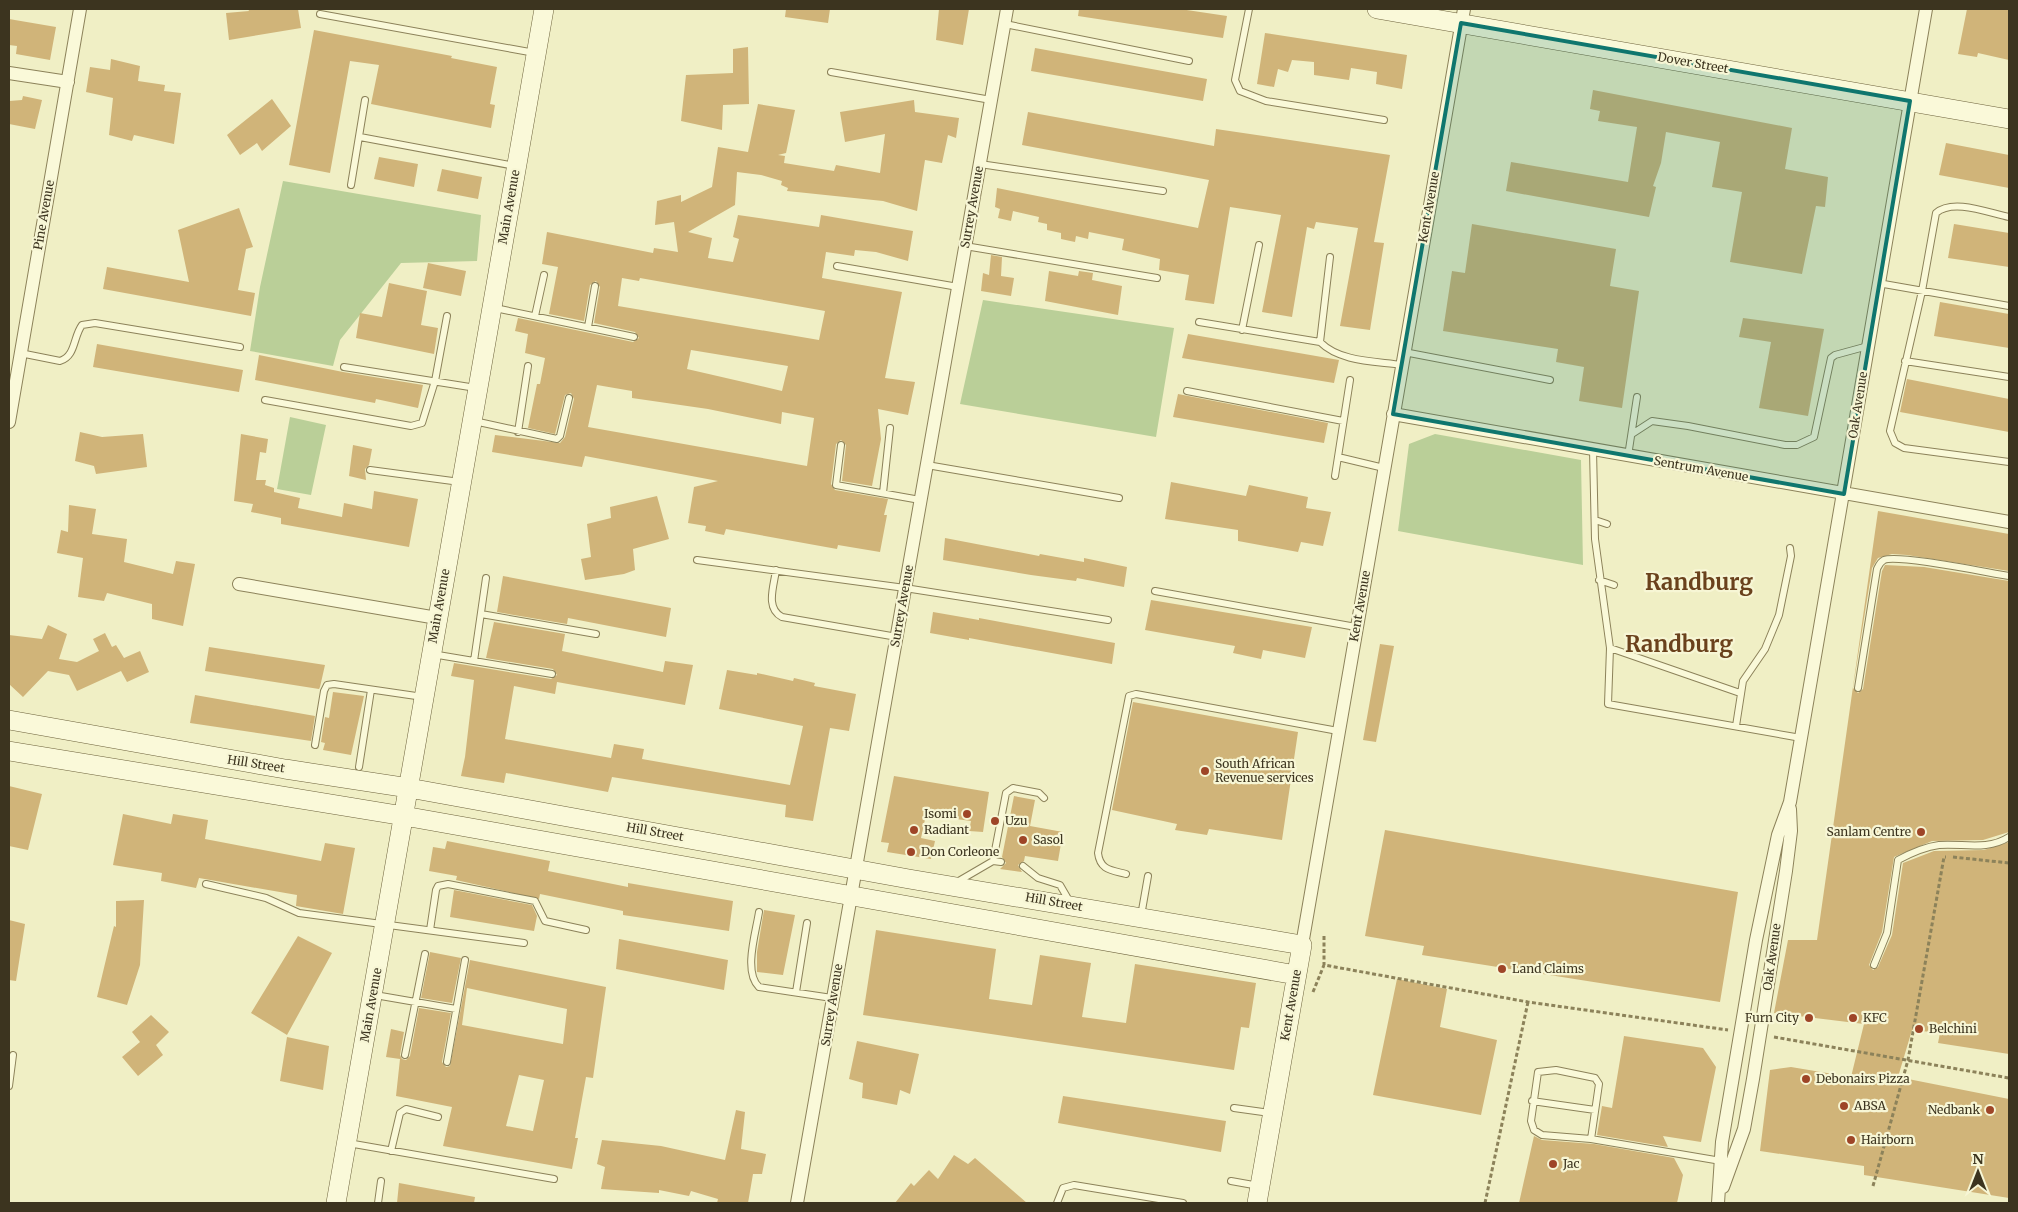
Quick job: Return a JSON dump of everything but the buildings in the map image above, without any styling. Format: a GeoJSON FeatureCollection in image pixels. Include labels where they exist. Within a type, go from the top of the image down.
{"type":"FeatureCollection","features":[{"type":"Feature","properties":{"kind":"main road","name":"Main Avenue"},"geometry":{"type":"LineString","coordinates":[[336,1203],[386,923],[460,482],[544,9]]}},
{"type":"Feature","properties":{"kind":"main road","name":"Dover Street"},"geometry":{"type":"LineString","coordinates":[[1376,9],[1463,16],[2009,119]]}},
{"type":"Feature","properties":{"kind":"main road","name":"Hill Street"},"geometry":{"type":"LineString","coordinates":[[9,720],[285,769],[409,788],[951,885],[1302,945]]}},
{"type":"Feature","properties":{"kind":"main road"},"geometry":{"type":"LineString","coordinates":[[9,751],[404,816],[1296,975]]}},
{"type":"Feature","properties":{"kind":"main road","name":"Kent Avenue"},"geometry":{"type":"LineString","coordinates":[[1258,1194],[1302,945]]}},
{"type":"Feature","properties":{"kind":"street","name":"Pine Avenue"},"geometry":{"type":"LineString","coordinates":[[9,422],[80,9]]}},
{"type":"Feature","properties":{"kind":"street","name":"Surrey Avenue"},"geometry":{"type":"LineString","coordinates":[[797,1203],[1007,9]]}},
{"type":"Feature","properties":{"kind":"street","name":"Oak Avenue"},"geometry":{"type":"LineString","coordinates":[[1719,1200],[1744,1129],[1761,1036],[1789,847],[1790,802],[1809,680],[1844,494],[1878,283],[1926,9]]}},
{"type":"Feature","properties":{"kind":"street","name":"Kent Avenue"},"geometry":{"type":"LineString","coordinates":[[1302,945],[1463,16]]}},
{"type":"Feature","properties":{"kind":"street"},"geometry":{"type":"LineString","coordinates":[[9,73],[68,82]]}},
{"type":"Feature","properties":{"kind":"street","name":"Sentrum Avenue"},"geometry":{"type":"LineString","coordinates":[[1393,414],[2009,522]]}},
{"type":"Feature","properties":{"kind":"street"},"geometry":{"type":"LineString","coordinates":[[240,584],[437,618]]}},
{"type":"Feature","properties":{"kind":"street","name":"Oak Avenue"},"geometry":{"type":"LineString","coordinates":[[1719,1200],[1722,1142],[1769,870],[1778,835],[1790,802]]}},
{"type":"Feature","properties":{"kind":"lane"},"geometry":{"type":"LineString","coordinates":[[1249,9],[1235,80],[1240,91],[1266,101],[1384,120]]}},
{"type":"Feature","properties":{"kind":"lane"},"geometry":{"type":"LineString","coordinates":[[320,14],[536,53]]}},
{"type":"Feature","properties":{"kind":"lane"},"geometry":{"type":"LineString","coordinates":[[1004,24],[1189,61]]}},
{"type":"Feature","properties":{"kind":"lane"},"geometry":{"type":"LineString","coordinates":[[831,72],[991,100]]}},
{"type":"Feature","properties":{"kind":"lane"},"geometry":{"type":"LineString","coordinates":[[352,185],[365,100]]}},
{"type":"Feature","properties":{"kind":"lane"},"geometry":{"type":"LineString","coordinates":[[360,137],[516,166]]}},
{"type":"Feature","properties":{"kind":"lane"},"geometry":{"type":"LineString","coordinates":[[980,164],[1163,191]]}},
{"type":"Feature","properties":{"kind":"lane"},"geometry":{"type":"LineString","coordinates":[[2009,217],[1958,206],[1942,208],[1936,213],[1922,291],[1890,431],[1895,443],[1904,448],[2009,462]]}},
{"type":"Feature","properties":{"kind":"lane"},"geometry":{"type":"LineString","coordinates":[[965,246],[1157,278]]}},
{"type":"Feature","properties":{"kind":"lane"},"geometry":{"type":"LineString","coordinates":[[1242,330],[1259,246]]}},
{"type":"Feature","properties":{"kind":"lane"},"geometry":{"type":"LineString","coordinates":[[1320,342],[1330,257]]}},
{"type":"Feature","properties":{"kind":"lane"},"geometry":{"type":"LineString","coordinates":[[837,266],[958,286]]}},
{"type":"Feature","properties":{"kind":"lane"},"geometry":{"type":"LineString","coordinates":[[535,316],[544,276]]}},
{"type":"Feature","properties":{"kind":"lane"},"geometry":{"type":"LineString","coordinates":[[1878,283],[2009,306]]}},
{"type":"Feature","properties":{"kind":"lane"},"geometry":{"type":"LineString","coordinates":[[588,327],[594,286]]}},
{"type":"Feature","properties":{"kind":"lane"},"geometry":{"type":"LineString","coordinates":[[491,307],[634,337]]}},
{"type":"Feature","properties":{"kind":"lane"},"geometry":{"type":"LineString","coordinates":[[265,400],[411,426],[422,423],[435,381],[447,316]]}},
{"type":"Feature","properties":{"kind":"lane"},"geometry":{"type":"LineString","coordinates":[[1199,322],[1320,342],[1327,350],[1339,355],[1402,365]]}},
{"type":"Feature","properties":{"kind":"lane"},"geometry":{"type":"LineString","coordinates":[[20,353],[60,361],[66,359],[71,354],[82,326],[95,323],[240,347]]}},
{"type":"Feature","properties":{"kind":"lane"},"geometry":{"type":"LineString","coordinates":[[1632,434],[1652,421],[1688,426],[1784,445],[1805,443],[1814,437],[1819,422],[1831,358],[1835,355],[1868,346]]}},
{"type":"Feature","properties":{"kind":"lane"},"geometry":{"type":"LineString","coordinates":[[1404,352],[1550,380]]}},
{"type":"Feature","properties":{"kind":"lane"},"geometry":{"type":"LineString","coordinates":[[1905,361],[2009,378]]}},
{"type":"Feature","properties":{"kind":"lane"},"geometry":{"type":"LineString","coordinates":[[344,366],[477,388]]}},
{"type":"Feature","properties":{"kind":"lane"},"geometry":{"type":"LineString","coordinates":[[518,432],[528,366]]}},
{"type":"Feature","properties":{"kind":"lane"},"geometry":{"type":"LineString","coordinates":[[1335,476],[1350,380]]}},
{"type":"Feature","properties":{"kind":"lane"},"geometry":{"type":"LineString","coordinates":[[1187,391],[1343,421]]}},
{"type":"Feature","properties":{"kind":"lane"},"geometry":{"type":"LineString","coordinates":[[1628,456],[1637,397]]}},
{"type":"Feature","properties":{"kind":"lane"},"geometry":{"type":"LineString","coordinates":[[471,420],[518,432],[557,439],[560,436],[569,398]]}},
{"type":"Feature","properties":{"kind":"lane"},"geometry":{"type":"LineString","coordinates":[[883,493],[890,428]]}},
{"type":"Feature","properties":{"kind":"lane"},"geometry":{"type":"LineString","coordinates":[[841,445],[836,485],[920,500]]}},
{"type":"Feature","properties":{"kind":"lane"},"geometry":{"type":"LineString","coordinates":[[1593,450],[1599,580],[1610,648],[1608,704],[1632,710],[1801,738]]}},
{"type":"Feature","properties":{"kind":"lane"},"geometry":{"type":"LineString","coordinates":[[1338,456],[1384,468]]}},
{"type":"Feature","properties":{"kind":"lane"},"geometry":{"type":"LineString","coordinates":[[927,465],[1118,498]]}},
{"type":"Feature","properties":{"kind":"lane"},"geometry":{"type":"LineString","coordinates":[[370,470],[460,482]]}},
{"type":"Feature","properties":{"kind":"lane"},"geometry":{"type":"LineString","coordinates":[[1595,520],[1607,524]]}},
{"type":"Feature","properties":{"kind":"lane"},"geometry":{"type":"LineString","coordinates":[[1736,726],[1740,693],[1747,673],[1767,645],[1779,615],[1791,556],[1790,548]]}},
{"type":"Feature","properties":{"kind":"lane"},"geometry":{"type":"LineString","coordinates":[[1858,688],[1876,569],[1880,562],[1886,559],[1924,562],[2009,576]]}},
{"type":"Feature","properties":{"kind":"lane"},"geometry":{"type":"LineString","coordinates":[[697,560],[905,588],[1108,620]]}},
{"type":"Feature","properties":{"kind":"lane"},"geometry":{"type":"LineString","coordinates":[[776,570],[772,607],[776,614],[782,617],[897,637]]}},
{"type":"Feature","properties":{"kind":"lane"},"geometry":{"type":"LineString","coordinates":[[474,661],[486,578]]}},
{"type":"Feature","properties":{"kind":"lane"},"geometry":{"type":"LineString","coordinates":[[1599,580],[1614,585]]}},
{"type":"Feature","properties":{"kind":"lane"},"geometry":{"type":"LineString","coordinates":[[1155,591],[1356,627]]}},
{"type":"Feature","properties":{"kind":"lane"},"geometry":{"type":"LineString","coordinates":[[481,614],[596,634]]}},
{"type":"Feature","properties":{"kind":"lane"},"geometry":{"type":"LineString","coordinates":[[1760,642],[1767,645]]}},
{"type":"Feature","properties":{"kind":"lane"},"geometry":{"type":"LineString","coordinates":[[1610,648],[1740,693]]}},
{"type":"Feature","properties":{"kind":"lane"},"geometry":{"type":"LineString","coordinates":[[431,654],[552,674]]}},
{"type":"Feature","properties":{"kind":"lane"},"geometry":{"type":"LineString","coordinates":[[315,745],[324,691],[327,685],[424,698]]}},
{"type":"Feature","properties":{"kind":"lane"},"geometry":{"type":"LineString","coordinates":[[359,766],[372,690]]}},
{"type":"Feature","properties":{"kind":"lane"},"geometry":{"type":"LineString","coordinates":[[1126,874],[1104,868],[1099,861],[1098,853],[1128,696],[1136,694],[1338,731]]}},
{"type":"Feature","properties":{"kind":"lane"},"geometry":{"type":"LineString","coordinates":[[993,861],[1006,793],[1013,788],[1039,793],[1044,798]]}},
{"type":"Feature","properties":{"kind":"lane"},"geometry":{"type":"LineString","coordinates":[[1874,965],[1887,933],[1898,860],[1916,850],[1939,846],[1976,846],[2000,843],[2009,838]]}},
{"type":"Feature","properties":{"kind":"lane"},"geometry":{"type":"LineString","coordinates":[[951,885],[993,861],[1001,862]]}},
{"type":"Feature","properties":{"kind":"lane"},"geometry":{"type":"LineString","coordinates":[[1023,866],[1038,878],[1060,885],[1071,905]]}},
{"type":"Feature","properties":{"kind":"lane"},"geometry":{"type":"LineString","coordinates":[[1141,917],[1148,876]]}},
{"type":"Feature","properties":{"kind":"lane"},"geometry":{"type":"LineString","coordinates":[[206,884],[266,898],[299,913],[386,923],[524,943]]}},
{"type":"Feature","properties":{"kind":"lane"},"geometry":{"type":"LineString","coordinates":[[430,930],[436,890],[438,886],[448,884],[535,901],[546,921],[586,930]]}},
{"type":"Feature","properties":{"kind":"lane"},"geometry":{"type":"LineString","coordinates":[[759,912],[750,971],[753,981],[758,986],[832,998]]}},
{"type":"Feature","properties":{"kind":"lane"},"geometry":{"type":"LineString","coordinates":[[796,992],[807,923]]}},
{"type":"Feature","properties":{"kind":"lane"},"geometry":{"type":"LineString","coordinates":[[405,1055],[425,954]]}},
{"type":"Feature","properties":{"kind":"lane"},"geometry":{"type":"LineString","coordinates":[[447,1062],[465,960]]}},
{"type":"Feature","properties":{"kind":"lane"},"geometry":{"type":"LineString","coordinates":[[373,994],[456,1009]]}},
{"type":"Feature","properties":{"kind":"lane"},"geometry":{"type":"LineString","coordinates":[[9,1086],[13,1055]]}},
{"type":"Feature","properties":{"kind":"lane"},"geometry":{"type":"LineString","coordinates":[[1591,1139],[1599,1084],[1595,1078],[1556,1070],[1538,1072],[1532,1101],[1531,1121],[1534,1130],[1542,1135],[1591,1139],[1721,1161]]}},
{"type":"Feature","properties":{"kind":"lane"},"geometry":{"type":"LineString","coordinates":[[1532,1101],[1595,1110]]}},
{"type":"Feature","properties":{"kind":"lane"},"geometry":{"type":"LineString","coordinates":[[1234,1108],[1271,1113]]}},
{"type":"Feature","properties":{"kind":"lane"},"geometry":{"type":"LineString","coordinates":[[390,1151],[400,1113],[406,1109],[438,1116]]}},
{"type":"Feature","properties":{"kind":"lane"},"geometry":{"type":"LineString","coordinates":[[347,1143],[554,1179]]}},
{"type":"Feature","properties":{"kind":"lane"},"geometry":{"type":"LineString","coordinates":[[378,1203],[382,1181]]}},
{"type":"Feature","properties":{"kind":"lane"},"geometry":{"type":"LineString","coordinates":[[1230,1181],[1258,1194]]}},
{"type":"Feature","properties":{"kind":"lane"},"geometry":{"type":"LineString","coordinates":[[1057,1203],[1063,1188],[1074,1185],[1183,1203]]}},
{"type":"Feature","properties":{"kind":"path"},"geometry":{"type":"LineString","coordinates":[[1873,1186],[1908,1060],[1944,856],[2009,863]]}},
{"type":"Feature","properties":{"kind":"path"},"geometry":{"type":"LineString","coordinates":[[1312,995],[1324,965],[1324,936]]}},
{"type":"Feature","properties":{"kind":"path"},"geometry":{"type":"LineString","coordinates":[[1324,965],[1528,1002],[1741,1032]]}},
{"type":"Feature","properties":{"kind":"path"},"geometry":{"type":"LineString","coordinates":[[1485,1203],[1528,1002]]}},
{"type":"Feature","properties":{"kind":"path"},"geometry":{"type":"LineString","coordinates":[[1761,1036],[2009,1078]]}},
{"type":"Feature","properties":{"kind":"highlighted area"},"geometry":{"type":"Polygon","coordinates":[[[1461,23],[1910,101],[1844,494],[1393,414],[1461,23]]]}},
{"type":"Feature","properties":{"kind":"green space"},"geometry":{"type":"Polygon","coordinates":[[[283,181],[481,215],[477,261],[401,263],[340,340],[333,366],[250,351],[260,287],[283,181]]]}},
{"type":"Feature","properties":{"kind":"green space"},"geometry":{"type":"Polygon","coordinates":[[[983,300],[1174,328],[1156,437],[960,404],[983,300]]]}},
{"type":"Feature","properties":{"kind":"green space"},"geometry":{"type":"Polygon","coordinates":[[[290,417],[326,425],[311,495],[277,489],[290,417]]]}},
{"type":"Feature","properties":{"kind":"green space"},"geometry":{"type":"Polygon","coordinates":[[[1435,434],[1581,460],[1583,565],[1398,531],[1409,444],[1435,434]]]}},
{"type":"Feature","properties":{"kind":"place","name":"South African Revenue services"},"geometry":{"type":"Point","coordinates":[1205,771]}},
{"type":"Feature","properties":{"kind":"place","name":"Isomi"},"geometry":{"type":"Point","coordinates":[967,814]}},
{"type":"Feature","properties":{"kind":"place","name":"Uzu"},"geometry":{"type":"Point","coordinates":[995,821]}},
{"type":"Feature","properties":{"kind":"place","name":"Radiant"},"geometry":{"type":"Point","coordinates":[914,830]}},
{"type":"Feature","properties":{"kind":"place","name":"Sanlam Centre"},"geometry":{"type":"Point","coordinates":[1921,832]}},
{"type":"Feature","properties":{"kind":"place","name":"Sasol"},"geometry":{"type":"Point","coordinates":[1023,840]}},
{"type":"Feature","properties":{"kind":"place","name":"Don Corleone"},"geometry":{"type":"Point","coordinates":[911,852]}},
{"type":"Feature","properties":{"kind":"place","name":"Land Claims"},"geometry":{"type":"Point","coordinates":[1502,969]}},
{"type":"Feature","properties":{"kind":"place","name":"Furn City"},"geometry":{"type":"Point","coordinates":[1809,1018]}},
{"type":"Feature","properties":{"kind":"place","name":"KFC"},"geometry":{"type":"Point","coordinates":[1853,1018]}},
{"type":"Feature","properties":{"kind":"place","name":"Belchini"},"geometry":{"type":"Point","coordinates":[1919,1029]}},
{"type":"Feature","properties":{"kind":"place","name":"Debonairs Pizza"},"geometry":{"type":"Point","coordinates":[1806,1079]}},
{"type":"Feature","properties":{"kind":"place","name":"ABSA"},"geometry":{"type":"Point","coordinates":[1844,1106]}},
{"type":"Feature","properties":{"kind":"place","name":"Nedbank"},"geometry":{"type":"Point","coordinates":[1990,1110]}},
{"type":"Feature","properties":{"kind":"place","name":"Hairborn"},"geometry":{"type":"Point","coordinates":[1851,1140]}},
{"type":"Feature","properties":{"kind":"place","name":"Jac"},"geometry":{"type":"Point","coordinates":[1553,1164]}},
{"type":"Feature","properties":{"kind":"district","name":"Randburg"},"geometry":{"type":"Point","coordinates":[1699,582]}},
{"type":"Feature","properties":{"kind":"district","name":"Randburg"},"geometry":{"type":"Point","coordinates":[1679,644]}}]}
